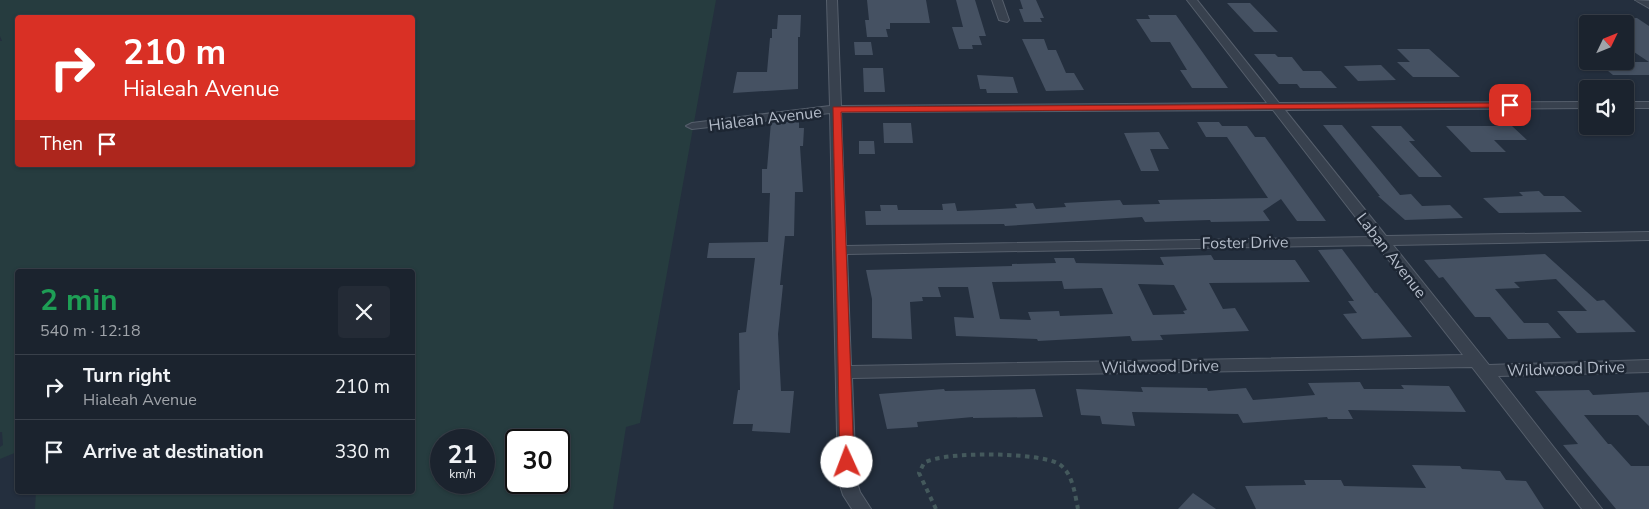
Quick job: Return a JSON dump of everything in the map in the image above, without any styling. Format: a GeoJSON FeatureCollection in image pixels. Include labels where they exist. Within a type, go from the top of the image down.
{"type":"FeatureCollection","features":[{"type":"Feature","properties":{"kind":"street"},"geometry":{"type":"LineString","coordinates":[[832,0],[848,479],[852,495],[862,509]]}},
{"type":"Feature","properties":{"kind":"street"},"geometry":{"type":"LineString","coordinates":[[997,0],[1004,20]]}},
{"type":"Feature","properties":{"kind":"street","name":"Laban Avenue"},"geometry":{"type":"LineString","coordinates":[[1192,0],[1593,509]]}},
{"type":"Feature","properties":{"kind":"street"},"geometry":{"type":"LineString","coordinates":[[1640,0],[1649,5]]}},
{"type":"Feature","properties":{"kind":"street","name":"Hialeah Avenue"},"geometry":{"type":"LineString","coordinates":[[692,126],[836,109],[1579,105]]}},
{"type":"Feature","properties":{"kind":"street"},"geometry":{"type":"LineString","coordinates":[[1634,105],[1649,105]]}},
{"type":"Feature","properties":{"kind":"street","name":"Foster Drive"},"geometry":{"type":"LineString","coordinates":[[841,250],[1649,236]]}},
{"type":"Feature","properties":{"kind":"street","name":"Wildwood Drive"},"geometry":{"type":"LineString","coordinates":[[844,372],[1649,366]]}},
{"type":"Feature","properties":{"kind":"path"},"geometry":{"type":"LineString","coordinates":[[936,509],[919,473],[927,461],[956,455],[1045,458],[1060,464],[1069,476],[1078,509]]}},
{"type":"Feature","properties":{"kind":"green space"},"geometry":{"type":"Polygon","coordinates":[[[0,0],[716,0],[640,423],[626,427],[613,509],[35,509],[36,494],[415,494],[415,269],[15,269],[15,453],[0,459],[0,447],[3,445],[2,432],[0,432],[0,41],[2,41],[0,36],[0,0]]]}},
{"type":"Feature","properties":{"kind":"building"},"geometry":{"type":"Polygon","coordinates":[[[867,0],[926,0],[930,23],[890,23],[890,29],[886,29],[888,37],[867,37],[865,20],[869,20],[867,0]]]}},
{"type":"Feature","properties":{"kind":"building"},"geometry":{"type":"Polygon","coordinates":[[[956,0],[975,0],[986,36],[979,36],[982,45],[972,45],[973,49],[959,49],[952,27],[963,27],[956,0]]]}},
{"type":"Feature","properties":{"kind":"building"},"geometry":{"type":"Polygon","coordinates":[[[1020,0],[1036,0],[1044,18],[1040,18],[1042,22],[1024,22],[1019,9],[1023,9],[1020,0]]]}},
{"type":"Feature","properties":{"kind":"building"},"geometry":{"type":"Polygon","coordinates":[[[1227,3],[1250,3],[1278,32],[1254,32],[1227,3]]]}},
{"type":"Feature","properties":{"kind":"building"},"geometry":{"type":"Polygon","coordinates":[[[778,15],[801,15],[800,37],[798,37],[798,89],[733,93],[737,72],[767,72],[770,38],[772,38],[772,29],[777,29],[778,15]]]}},
{"type":"Feature","properties":{"kind":"building"},"geometry":{"type":"Polygon","coordinates":[[[1148,15],[1176,15],[1228,88],[1192,88],[1180,70],[1187,70],[1170,42],[1151,42],[1136,19],[1150,19],[1148,15]]]}},
{"type":"Feature","properties":{"kind":"building"},"geometry":{"type":"Polygon","coordinates":[[[1634,18],[1649,26],[1649,62],[1634,52],[1634,18]]]}},
{"type":"Feature","properties":{"kind":"building"},"geometry":{"type":"Polygon","coordinates":[[[1022,39],[1044,39],[1048,50],[1056,50],[1066,73],[1074,73],[1084,90],[1046,91],[1022,39]]]}},
{"type":"Feature","properties":{"kind":"building"},"geometry":{"type":"Polygon","coordinates":[[[854,42],[871,42],[873,55],[855,55],[854,42]]]}},
{"type":"Feature","properties":{"kind":"building"},"geometry":{"type":"Polygon","coordinates":[[[1397,49],[1429,49],[1460,77],[1413,77],[1397,62],[1410,62],[1397,49]]]}},
{"type":"Feature","properties":{"kind":"building"},"geometry":{"type":"Polygon","coordinates":[[[1254,54],[1275,54],[1278,57],[1292,57],[1303,71],[1321,71],[1337,88],[1300,88],[1297,84],[1279,84],[1254,54]]]}},
{"type":"Feature","properties":{"kind":"building"},"geometry":{"type":"Polygon","coordinates":[[[1634,62],[1649,62],[1649,75],[1613,75],[1607,70],[1634,70],[1634,62]]]}},
{"type":"Feature","properties":{"kind":"building"},"geometry":{"type":"Polygon","coordinates":[[[1381,65],[1396,80],[1358,81],[1344,66],[1381,65]]]}},
{"type":"Feature","properties":{"kind":"building"},"geometry":{"type":"Polygon","coordinates":[[[863,68],[883,68],[885,92],[864,92],[863,68]]]}},
{"type":"Feature","properties":{"kind":"building"},"geometry":{"type":"Polygon","coordinates":[[[977,75],[1013,77],[1018,93],[987,93],[986,89],[980,89],[977,75]]]}},
{"type":"Feature","properties":{"kind":"building"},"geometry":{"type":"Polygon","coordinates":[[[771,122],[799,122],[799,128],[804,128],[803,146],[800,146],[803,192],[795,192],[794,236],[785,236],[780,285],[783,285],[778,334],[781,391],[794,391],[790,433],[752,431],[753,424],[733,424],[738,390],[740,390],[739,333],[746,332],[755,258],[707,258],[709,243],[768,242],[770,193],[762,193],[762,169],[767,169],[771,122]]]}},
{"type":"Feature","properties":{"kind":"building"},"geometry":{"type":"Polygon","coordinates":[[[1197,122],[1219,122],[1222,126],[1247,126],[1255,137],[1265,137],[1326,221],[1297,221],[1281,199],[1263,211],[1270,221],[1145,222],[1142,217],[1005,226],[1004,224],[866,225],[865,211],[881,211],[880,205],[897,205],[898,210],[943,210],[942,204],[955,203],[957,211],[1017,208],[1015,204],[1033,203],[1036,209],[1066,207],[1064,203],[1120,200],[1123,205],[1160,204],[1158,200],[1268,198],[1227,137],[1206,137],[1197,122]]]}},
{"type":"Feature","properties":{"kind":"building"},"geometry":{"type":"Polygon","coordinates":[[[883,123],[911,123],[913,143],[884,143],[883,123]]]}},
{"type":"Feature","properties":{"kind":"building"},"geometry":{"type":"Polygon","coordinates":[[[1323,125],[1342,125],[1400,195],[1411,194],[1422,206],[1450,205],[1463,218],[1405,220],[1378,196],[1380,196],[1323,125]]]}},
{"type":"Feature","properties":{"kind":"building"},"geometry":{"type":"Polygon","coordinates":[[[1371,126],[1401,126],[1415,141],[1409,141],[1442,177],[1419,177],[1371,126]]]}},
{"type":"Feature","properties":{"kind":"building"},"geometry":{"type":"Polygon","coordinates":[[[1446,126],[1512,126],[1527,140],[1494,140],[1506,152],[1471,152],[1446,126]]]}},
{"type":"Feature","properties":{"kind":"building"},"geometry":{"type":"Polygon","coordinates":[[[1159,132],[1169,149],[1150,149],[1159,171],[1141,171],[1124,133],[1159,132]]]}},
{"type":"Feature","properties":{"kind":"building"},"geometry":{"type":"Polygon","coordinates":[[[859,141],[874,141],[875,154],[859,154],[859,141]]]}},
{"type":"Feature","properties":{"kind":"building"},"geometry":{"type":"Polygon","coordinates":[[[1539,191],[1544,196],[1564,196],[1582,212],[1499,213],[1483,198],[1523,196],[1519,192],[1539,191]]]}},
{"type":"Feature","properties":{"kind":"building"},"geometry":{"type":"Polygon","coordinates":[[[1342,249],[1375,293],[1377,293],[1412,337],[1362,339],[1343,314],[1357,313],[1348,301],[1354,301],[1318,250],[1342,249]]]}},
{"type":"Feature","properties":{"kind":"building"},"geometry":{"type":"Polygon","coordinates":[[[1545,254],[1597,301],[1604,300],[1636,332],[1577,333],[1557,311],[1587,311],[1556,279],[1514,282],[1520,288],[1495,289],[1524,323],[1548,323],[1561,338],[1508,339],[1490,317],[1475,317],[1443,277],[1439,278],[1424,260],[1545,254]]]}},
{"type":"Feature","properties":{"kind":"building"},"geometry":{"type":"Polygon","coordinates":[[[1211,255],[1214,260],[1295,260],[1310,282],[1209,283],[1223,309],[1235,308],[1249,331],[1160,335],[1163,340],[1132,341],[1130,336],[1038,341],[1037,339],[956,336],[954,317],[974,318],[968,287],[938,287],[941,297],[922,297],[923,301],[910,302],[912,339],[872,338],[872,299],[866,270],[1056,263],[1054,258],[1074,258],[1076,263],[1164,265],[1160,257],[1211,255]],[[1062,281],[992,282],[1000,319],[1031,320],[1028,312],[1059,311],[1060,316],[1113,314],[1102,288],[1064,289],[1062,281]],[[1138,284],[1153,315],[1185,314],[1183,311],[1187,310],[1174,285],[1138,284]]]}},
{"type":"Feature","properties":{"kind":"building"},"geometry":{"type":"Polygon","coordinates":[[[1360,382],[1364,389],[1404,389],[1401,385],[1449,386],[1466,412],[1348,410],[1353,419],[1328,419],[1327,417],[1243,423],[1238,414],[1132,412],[1135,426],[1102,424],[1100,416],[1081,415],[1076,389],[1143,392],[1141,387],[1207,388],[1208,391],[1246,388],[1253,400],[1315,395],[1308,383],[1360,382]]]}},
{"type":"Feature","properties":{"kind":"building"},"geometry":{"type":"Polygon","coordinates":[[[944,389],[945,391],[1035,389],[1043,417],[973,417],[917,422],[918,427],[887,429],[879,394],[944,389]]]}},
{"type":"Feature","properties":{"kind":"building"},"geometry":{"type":"Polygon","coordinates":[[[1589,390],[1593,395],[1649,392],[1649,426],[1638,415],[1584,415],[1608,444],[1611,444],[1631,466],[1649,466],[1649,509],[1616,509],[1563,445],[1578,444],[1535,391],[1589,390]]]}},
{"type":"Feature","properties":{"kind":"building"},"geometry":{"type":"Polygon","coordinates":[[[1412,465],[1460,466],[1462,469],[1500,471],[1506,480],[1526,481],[1544,509],[1256,509],[1245,486],[1306,485],[1304,480],[1341,480],[1344,486],[1426,488],[1412,465]]]}},
{"type":"Feature","properties":{"kind":"building"},"geometry":{"type":"Polygon","coordinates":[[[1193,493],[1216,509],[1178,509],[1193,493]]]}},
{"type":"Feature","properties":{"kind":"route"},"geometry":{"type":"LineString","coordinates":[[847,462],[836,109],[1510,105]]}}]}
